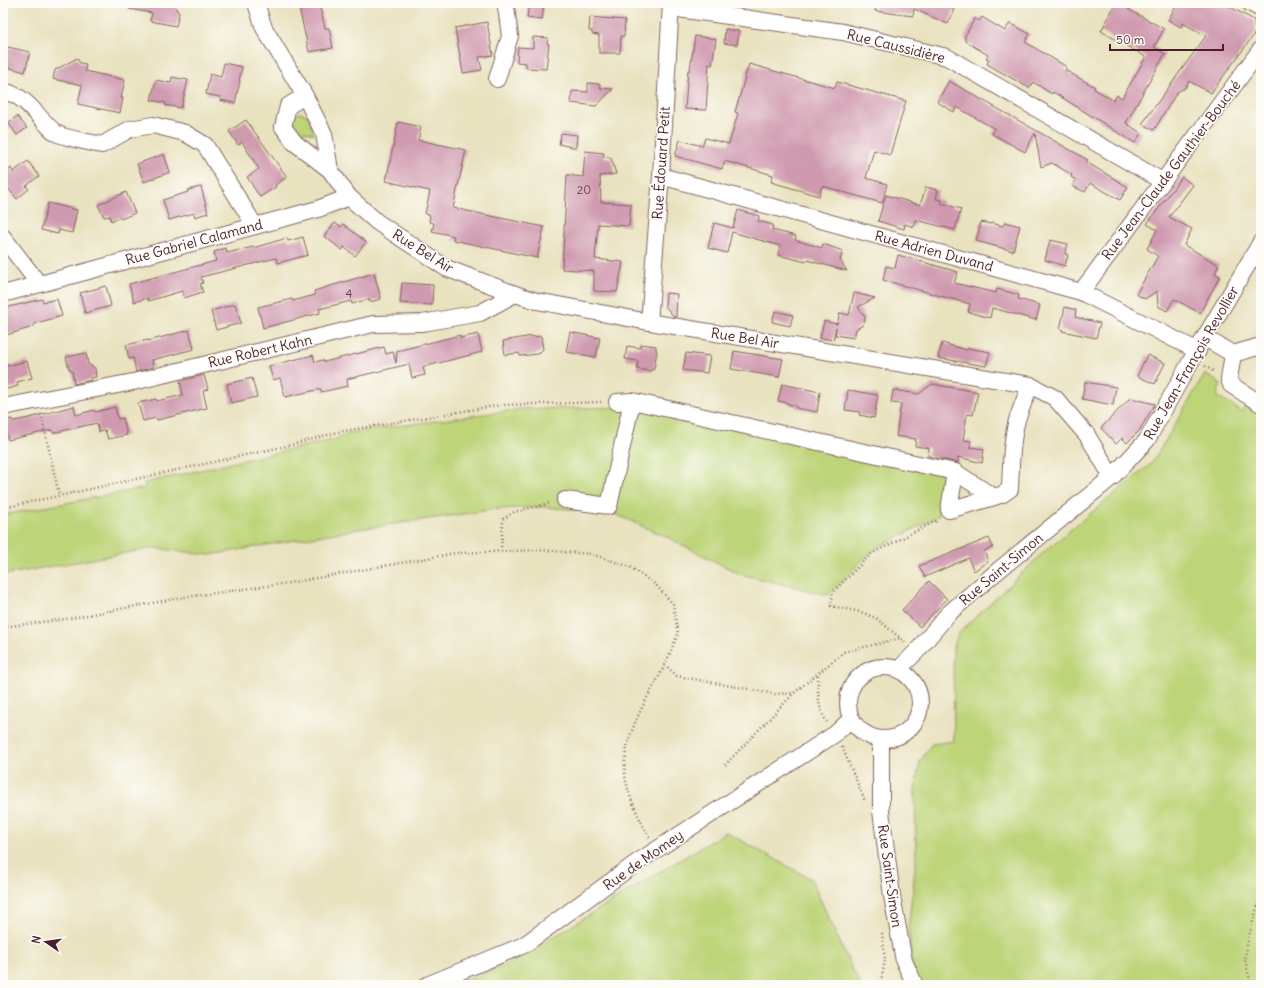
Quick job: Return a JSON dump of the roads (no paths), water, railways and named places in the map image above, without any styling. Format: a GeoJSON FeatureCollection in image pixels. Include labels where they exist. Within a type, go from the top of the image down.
{"type":"FeatureCollection","features":[{"type":"Feature","properties":{"kind":"street"},"geometry":{"type":"LineString","coordinates":[[256,3],[264,28],[305,96],[324,134],[330,170]]}},
{"type":"Feature","properties":{"kind":"street"},"geometry":{"type":"LineString","coordinates":[[497,79],[510,36],[506,7],[507,3]]}},
{"type":"Feature","properties":{"kind":"street"},"geometry":{"type":"LineString","coordinates":[[1250,3],[1261,9]]}},
{"type":"Feature","properties":{"kind":"street","name":"Rue Édouard Petit"},"geometry":{"type":"LineString","coordinates":[[649,322],[661,176],[671,6]]}},
{"type":"Feature","properties":{"kind":"street","name":"Rue Caussidière"},"geometry":{"type":"LineString","coordinates":[[671,6],[843,32],[947,57],[1162,181]]}},
{"type":"Feature","properties":{"kind":"street","name":"Rue Jean-Claude Gauthier-Bouché"},"geometry":{"type":"LineString","coordinates":[[1081,292],[1261,49]]}},
{"type":"Feature","properties":{"kind":"street"},"geometry":{"type":"LineString","coordinates":[[3,91],[8,92],[27,103],[57,134],[102,145],[130,129],[153,125],[185,133],[205,145],[254,226]]}},
{"type":"Feature","properties":{"kind":"street"},"geometry":{"type":"LineString","coordinates":[[305,96],[288,106],[283,126],[295,143],[330,170]]}},
{"type":"Feature","properties":{"kind":"street","name":"Rue Bel Air"},"geometry":{"type":"LineString","coordinates":[[330,170],[354,202],[377,222],[446,268],[537,301],[649,322],[1030,385],[1055,398],[1087,435],[1112,477]]}},
{"type":"Feature","properties":{"kind":"street","name":"Rue Adrien Duvand"},"geometry":{"type":"LineString","coordinates":[[661,176],[1081,292],[1201,344],[1233,354]]}},
{"type":"Feature","properties":{"kind":"street","name":"Rue Gabriel Calamand"},"geometry":{"type":"LineString","coordinates":[[3,294],[318,208],[354,202]]}},
{"type":"Feature","properties":{"kind":"street"},"geometry":{"type":"LineString","coordinates":[[3,237],[39,284]]}},
{"type":"Feature","properties":{"kind":"street","name":"Rue Jean-François Revollier"},"geometry":{"type":"LineString","coordinates":[[1112,477],[1147,440],[1261,242]]}},
{"type":"Feature","properties":{"kind":"street","name":"Rue Robert Kahn"},"geometry":{"type":"LineString","coordinates":[[3,407],[133,382],[373,324],[422,323],[480,314],[515,294]]}},
{"type":"Feature","properties":{"kind":"street"},"geometry":{"type":"LineString","coordinates":[[1261,346],[1233,354],[1229,379],[1231,385],[1261,404]]}},
{"type":"Feature","properties":{"kind":"street"},"geometry":{"type":"LineString","coordinates":[[955,472],[949,510],[1003,494],[1010,488],[1014,432],[1030,385]]}},
{"type":"Feature","properties":{"kind":"street"},"geometry":{"type":"LineString","coordinates":[[565,500],[610,506],[624,401],[955,472],[994,496]]}},
{"type":"Feature","properties":{"kind":"street","name":"Rue Saint-Simon"},"geometry":{"type":"LineString","coordinates":[[899,669],[917,651],[948,614],[1112,477]]}},
{"type":"Feature","properties":{"kind":"street"},"geometry":{"type":"LineString","coordinates":[[883,666],[899,669],[913,681],[920,696],[920,710],[912,726],[903,734],[894,738],[881,739],[869,736],[858,730],[851,719],[847,708],[848,697],[854,681],[869,669],[883,666]]}},
{"type":"Feature","properties":{"kind":"street","name":"Rue de Momey"},"geometry":{"type":"LineString","coordinates":[[427,985],[524,945],[656,850],[836,734],[851,719]]}},
{"type":"Feature","properties":{"kind":"street","name":"Rue Saint-Simon"},"geometry":{"type":"LineString","coordinates":[[881,739],[881,811],[892,896],[904,961],[915,985]]}}]}
